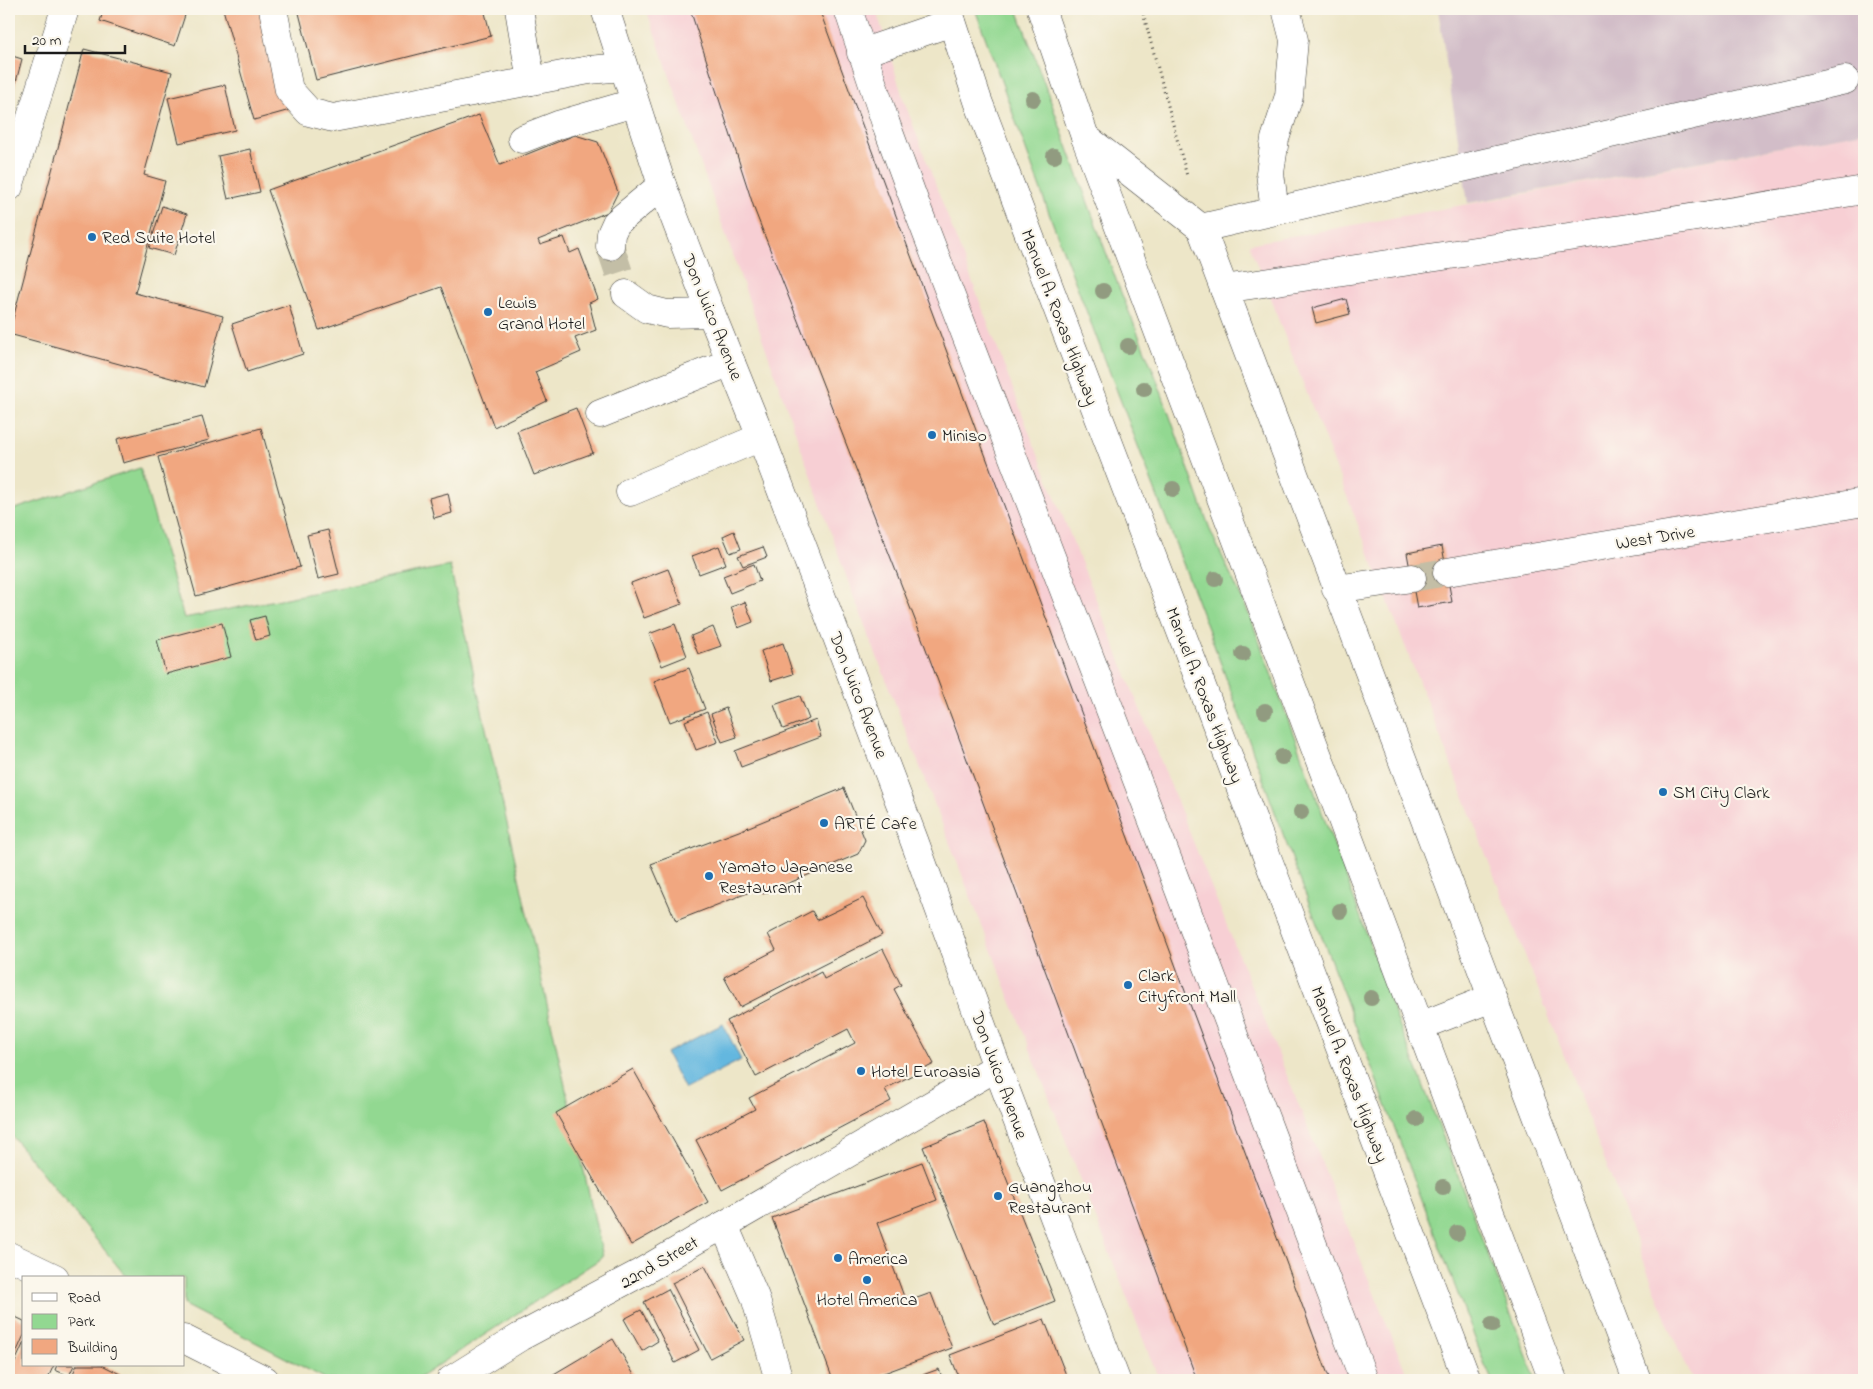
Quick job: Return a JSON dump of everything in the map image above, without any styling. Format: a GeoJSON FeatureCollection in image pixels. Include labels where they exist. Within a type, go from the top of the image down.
{"type":"FeatureCollection","features":[{"type":"Feature","properties":{"kind":"main road"},"geometry":{"type":"LineString","coordinates":[[9,187],[65,9]]}},
{"type":"Feature","properties":{"kind":"main road"},"geometry":{"type":"LineString","coordinates":[[273,9],[289,90],[308,112],[333,118],[589,70],[623,67]]}},
{"type":"Feature","properties":{"kind":"main road"},"geometry":{"type":"LineString","coordinates":[[519,9],[531,81]]}},
{"type":"Feature","properties":{"kind":"main road","name":"Don Juico Avenue"},"geometry":{"type":"LineString","coordinates":[[605,9],[662,185],[711,314],[761,437],[911,831],[997,1067],[1116,1380]]}},
{"type":"Feature","properties":{"kind":"main road"},"geometry":{"type":"LineString","coordinates":[[848,9],[917,208],[1167,858],[1364,1380]]}},
{"type":"Feature","properties":{"kind":"main road"},"geometry":{"type":"LineString","coordinates":[[1041,9],[1085,137],[1553,1380]]}},
{"type":"Feature","properties":{"kind":"main road"},"geometry":{"type":"LineString","coordinates":[[1275,211],[1270,173],[1275,139],[1289,96],[1294,40],[1286,9]]}},
{"type":"Feature","properties":{"kind":"main road"},"geometry":{"type":"LineString","coordinates":[[862,53],[950,15]]}},
{"type":"Feature","properties":{"kind":"main road","name":"Manuel A. Roxas Highway"},"geometry":{"type":"LineString","coordinates":[[950,15],[978,101],[1467,1380]]}},
{"type":"Feature","properties":{"kind":"main road"},"geometry":{"type":"LineString","coordinates":[[1201,228],[1845,80]]}},
{"type":"Feature","properties":{"kind":"main road"},"geometry":{"type":"LineString","coordinates":[[522,139],[558,125],[634,103]]}},
{"type":"Feature","properties":{"kind":"main road"},"geometry":{"type":"LineString","coordinates":[[1085,137],[1201,228],[1492,998],[1639,1376]]}},
{"type":"Feature","properties":{"kind":"main road"},"geometry":{"type":"LineString","coordinates":[[610,246],[611,234],[616,223],[662,185]]}},
{"type":"Feature","properties":{"kind":"main road"},"geometry":{"type":"LineString","coordinates":[[1224,289],[1864,190]]}},
{"type":"Feature","properties":{"kind":"main road"},"geometry":{"type":"LineString","coordinates":[[626,294],[647,310],[667,314],[711,314]]}},
{"type":"Feature","properties":{"kind":"main road"},"geometry":{"type":"LineString","coordinates":[[600,414],[731,362]]}},
{"type":"Feature","properties":{"kind":"main road"},"geometry":{"type":"LineString","coordinates":[[630,492],[761,437]]}},
{"type":"Feature","properties":{"kind":"main road","name":"West Drive"},"geometry":{"type":"LineString","coordinates":[[1447,572],[1864,502]]}},
{"type":"Feature","properties":{"kind":"main road"},"geometry":{"type":"LineString","coordinates":[[1336,589],[1412,578]]}},
{"type":"Feature","properties":{"kind":"main road"},"geometry":{"type":"LineString","coordinates":[[1420,1026],[1492,998]]}},
{"type":"Feature","properties":{"kind":"main road","name":"22nd Street"},"geometry":{"type":"LineString","coordinates":[[451,1380],[520,1337],[640,1274],[997,1067]]}},
{"type":"Feature","properties":{"kind":"main road"},"geometry":{"type":"LineString","coordinates":[[724,1225],[755,1297],[779,1380]]}},
{"type":"Feature","properties":{"kind":"main road"},"geometry":{"type":"LineString","coordinates":[[9,1256],[52,1276]]}},
{"type":"Feature","properties":{"kind":"main road"},"geometry":{"type":"LineString","coordinates":[[185,1340],[265,1380]]}},
{"type":"Feature","properties":{"kind":"path"},"geometry":{"type":"LineString","coordinates":[[1142,9],[1188,180]]}},
{"type":"Feature","properties":{"kind":"shaded area","name":"Clark Cityfront Mall"},"geometry":{"type":"Polygon","coordinates":[[[646,9],[876,9],[904,101],[1031,437],[1409,1380],[1159,1380],[851,590],[646,9]]]}},
{"type":"Feature","properties":{"kind":"shaded area"},"geometry":{"type":"Polygon","coordinates":[[[1438,9],[1864,9],[1864,132],[1468,203],[1438,9]]]}},
{"type":"Feature","properties":{"kind":"shaded area","name":"SM City Clark"},"geometry":{"type":"Polygon","coordinates":[[[1864,132],[1864,1380],[1693,1380],[1674,1339],[1249,244],[1864,132]]]}},
{"type":"Feature","properties":{"kind":"green space"},"geometry":{"type":"Polygon","coordinates":[[[975,9],[1017,9],[1118,285],[1157,380],[1211,532],[1251,619],[1390,1002],[1536,1380],[1492,1380],[1485,1365],[1291,856],[1210,634],[1050,216],[975,9]]]}},
{"type":"Feature","properties":{"kind":"green space"},"geometry":{"type":"Polygon","coordinates":[[[140,468],[184,618],[450,566],[603,1257],[416,1380],[328,1380],[185,1306],[185,1276],[128,1276],[124,1274],[9,1132],[9,511],[140,468]]]}},
{"type":"Feature","properties":{"kind":"water"},"geometry":{"type":"Polygon","coordinates":[[[723,1024],[741,1060],[685,1089],[666,1053],[723,1024]]]}},
{"type":"Feature","properties":{"kind":"building"},"geometry":{"type":"Polygon","coordinates":[[[104,9],[187,9],[175,46],[100,21],[104,9]]]}},
{"type":"Feature","properties":{"kind":"building"},"geometry":{"type":"Polygon","coordinates":[[[223,9],[261,9],[290,110],[254,120],[223,9]]]}},
{"type":"Feature","properties":{"kind":"building"},"geometry":{"type":"Polygon","coordinates":[[[298,9],[484,9],[491,36],[316,80],[298,9]]]}},
{"type":"Feature","properties":{"kind":"building"},"geometry":{"type":"Polygon","coordinates":[[[690,9],[819,9],[1330,1380],[1197,1380],[919,630],[755,211],[690,9]]]}},
{"type":"Feature","properties":{"kind":"building","name":"Red Suite Hotel"},"geometry":{"type":"Polygon","coordinates":[[[84,49],[172,72],[144,175],[165,181],[135,293],[223,316],[204,387],[9,334],[84,49]]]}},
{"type":"Feature","properties":{"kind":"building"},"geometry":{"type":"Polygon","coordinates":[[[9,55],[22,59],[12,97],[9,96],[9,55]]]}},
{"type":"Feature","properties":{"kind":"building"},"geometry":{"type":"Polygon","coordinates":[[[225,85],[235,130],[179,143],[168,98],[225,85]]]}},
{"type":"Feature","properties":{"kind":"building"},"geometry":{"type":"Polygon","coordinates":[[[479,115],[500,165],[575,135],[598,142],[618,192],[608,212],[538,240],[540,245],[564,237],[570,253],[579,249],[598,299],[589,303],[596,330],[575,338],[581,352],[535,372],[547,401],[494,427],[441,287],[319,330],[268,190],[479,115]]]}},
{"type":"Feature","properties":{"kind":"building"},"geometry":{"type":"Polygon","coordinates":[[[250,149],[260,192],[228,199],[218,156],[250,149]]]}},
{"type":"Feature","properties":{"kind":"building"},"geometry":{"type":"Polygon","coordinates":[[[162,206],[187,214],[174,255],[149,248],[162,206]]]}},
{"type":"Feature","properties":{"kind":"building"},"geometry":{"type":"Polygon","coordinates":[[[1346,299],[1350,314],[1316,323],[1312,308],[1346,299]]]}},
{"type":"Feature","properties":{"kind":"building"},"geometry":{"type":"Polygon","coordinates":[[[289,305],[303,354],[247,372],[232,324],[289,305]]]}},
{"type":"Feature","properties":{"kind":"building"},"geometry":{"type":"Polygon","coordinates":[[[576,408],[593,453],[534,475],[517,431],[576,408]]]}},
{"type":"Feature","properties":{"kind":"building"},"geometry":{"type":"Polygon","coordinates":[[[202,417],[209,440],[123,463],[117,439],[202,417]]]}},
{"type":"Feature","properties":{"kind":"building"},"geometry":{"type":"Polygon","coordinates":[[[261,428],[300,567],[196,596],[158,457],[261,428]]]}},
{"type":"Feature","properties":{"kind":"building"},"geometry":{"type":"Polygon","coordinates":[[[448,493],[452,513],[434,518],[429,498],[448,493]]]}},
{"type":"Feature","properties":{"kind":"building"},"geometry":{"type":"Polygon","coordinates":[[[328,530],[339,574],[318,579],[307,535],[328,530]]]}},
{"type":"Feature","properties":{"kind":"building"},"geometry":{"type":"Polygon","coordinates":[[[734,531],[741,549],[730,553],[723,536],[734,531]]]}},
{"type":"Feature","properties":{"kind":"building"},"geometry":{"type":"Polygon","coordinates":[[[719,546],[726,564],[699,574],[692,556],[719,546]]]}},
{"type":"Feature","properties":{"kind":"building"},"geometry":{"type":"Polygon","coordinates":[[[1442,546],[1452,602],[1417,608],[1407,553],[1442,546]]]}},
{"type":"Feature","properties":{"kind":"building"},"geometry":{"type":"Polygon","coordinates":[[[763,547],[767,557],[743,566],[738,556],[763,547]]]}},
{"type":"Feature","properties":{"kind":"building"},"geometry":{"type":"Polygon","coordinates":[[[754,564],[760,581],[730,593],[723,576],[754,564]]]}},
{"type":"Feature","properties":{"kind":"building"},"geometry":{"type":"Polygon","coordinates":[[[668,569],[682,604],[644,618],[631,583],[668,569]]]}},
{"type":"Feature","properties":{"kind":"building"},"geometry":{"type":"Polygon","coordinates":[[[745,602],[753,622],[738,628],[731,607],[745,602]]]}},
{"type":"Feature","properties":{"kind":"building"},"geometry":{"type":"Polygon","coordinates":[[[265,616],[270,636],[256,640],[250,620],[265,616]]]}},
{"type":"Feature","properties":{"kind":"building"},"geometry":{"type":"Polygon","coordinates":[[[222,623],[231,657],[166,674],[157,640],[222,623]]]}},
{"type":"Feature","properties":{"kind":"building"},"geometry":{"type":"Polygon","coordinates":[[[675,624],[687,656],[662,666],[649,634],[675,624]]]}},
{"type":"Feature","properties":{"kind":"building"},"geometry":{"type":"Polygon","coordinates":[[[713,627],[721,646],[698,654],[691,636],[713,627]]]}},
{"type":"Feature","properties":{"kind":"building"},"geometry":{"type":"Polygon","coordinates":[[[783,643],[793,674],[771,681],[761,651],[783,643]]]}},
{"type":"Feature","properties":{"kind":"building"},"geometry":{"type":"Polygon","coordinates":[[[689,668],[705,709],[670,722],[654,681],[689,668]]]}},
{"type":"Feature","properties":{"kind":"building"},"geometry":{"type":"Polygon","coordinates":[[[800,696],[809,719],[783,729],[774,705],[800,696]]]}},
{"type":"Feature","properties":{"kind":"building"},"geometry":{"type":"Polygon","coordinates":[[[726,708],[737,737],[722,742],[711,714],[726,708]]]}},
{"type":"Feature","properties":{"kind":"building"},"geometry":{"type":"Polygon","coordinates":[[[707,712],[718,742],[696,750],[685,721],[707,712]]]}},
{"type":"Feature","properties":{"kind":"building"},"geometry":{"type":"Polygon","coordinates":[[[816,720],[821,737],[741,767],[735,751],[816,720]]]}},
{"type":"Feature","properties":{"kind":"building"},"geometry":{"type":"Polygon","coordinates":[[[844,788],[865,840],[858,854],[763,894],[760,888],[676,921],[651,864],[739,831],[844,788]]]}},
{"type":"Feature","properties":{"kind":"building"},"geometry":{"type":"Polygon","coordinates":[[[863,898],[882,935],[740,1007],[724,977],[776,950],[768,934],[812,911],[817,920],[863,898]]]}},
{"type":"Feature","properties":{"kind":"building","name":"Hotel Euroasia"},"geometry":{"type":"Polygon","coordinates":[[[883,949],[901,985],[894,989],[934,1064],[885,1089],[891,1101],[722,1190],[696,1140],[755,1109],[749,1098],[855,1043],[848,1029],[756,1077],[727,1021],[821,972],[824,979],[883,949]]]}},
{"type":"Feature","properties":{"kind":"building"},"geometry":{"type":"Polygon","coordinates":[[[633,1069],[708,1202],[631,1245],[556,1113],[633,1069]]]}},
{"type":"Feature","properties":{"kind":"building"},"geometry":{"type":"Polygon","coordinates":[[[984,1122],[1055,1301],[994,1325],[923,1147],[984,1122]]]}},
{"type":"Feature","properties":{"kind":"building","name":"America"},"geometry":{"type":"Polygon","coordinates":[[[922,1162],[937,1200],[877,1223],[906,1302],[931,1293],[952,1348],[865,1380],[833,1380],[772,1218],[922,1162]]]}},
{"type":"Feature","properties":{"kind":"building"},"geometry":{"type":"Polygon","coordinates":[[[705,1266],[744,1340],[710,1358],[672,1283],[705,1266]]]}},
{"type":"Feature","properties":{"kind":"building"},"geometry":{"type":"Polygon","coordinates":[[[668,1289],[699,1350],[675,1363],[644,1302],[668,1289]]]}},
{"type":"Feature","properties":{"kind":"building"},"geometry":{"type":"Polygon","coordinates":[[[641,1310],[658,1341],[642,1351],[624,1319],[641,1310]]]}},
{"type":"Feature","properties":{"kind":"building"},"geometry":{"type":"Polygon","coordinates":[[[9,1314],[22,1320],[22,1340],[9,1369],[9,1314]]]}},
{"type":"Feature","properties":{"kind":"building"},"geometry":{"type":"Polygon","coordinates":[[[1044,1319],[1068,1380],[960,1380],[950,1355],[1044,1319]]]}},
{"type":"Feature","properties":{"kind":"building"},"geometry":{"type":"Polygon","coordinates":[[[613,1339],[637,1380],[549,1380],[547,1378],[613,1339]]]}},
{"type":"Feature","properties":{"kind":"building"},"geometry":{"type":"Polygon","coordinates":[[[22,1347],[22,1366],[54,1366],[47,1380],[9,1380],[22,1347]]]}},
{"type":"Feature","properties":{"kind":"building"},"geometry":{"type":"Polygon","coordinates":[[[57,1366],[74,1366],[69,1376],[55,1370],[57,1366]]]}},
{"type":"Feature","properties":{"kind":"building"},"geometry":{"type":"Polygon","coordinates":[[[77,1366],[104,1366],[124,1376],[122,1380],[70,1380],[77,1366]]]}},
{"type":"Feature","properties":{"kind":"building"},"geometry":{"type":"Polygon","coordinates":[[[939,1369],[943,1380],[909,1380],[939,1369]]]}},
{"type":"Feature","properties":{"kind":"tunnel"},"geometry":{"type":"LineString","coordinates":[[610,246],[626,294]]}},
{"type":"Feature","properties":{"kind":"tunnel"},"geometry":{"type":"LineString","coordinates":[[1412,578],[1447,572]]}},
{"type":"Feature","properties":{"kind":"place","name":"Red Suite Hotel"},"geometry":{"type":"Point","coordinates":[92,237]}},
{"type":"Feature","properties":{"kind":"place","name":"Lewis Grand Hotel"},"geometry":{"type":"Point","coordinates":[488,312]}},
{"type":"Feature","properties":{"kind":"place","name":"Miniso"},"geometry":{"type":"Point","coordinates":[932,435]}},
{"type":"Feature","properties":{"kind":"place","name":"SM City Clark"},"geometry":{"type":"Point","coordinates":[1663,792]}},
{"type":"Feature","properties":{"kind":"place","name":"ARTÉ Cafe"},"geometry":{"type":"Point","coordinates":[824,823]}},
{"type":"Feature","properties":{"kind":"place","name":"Yamato Japanese Restaurant"},"geometry":{"type":"Point","coordinates":[709,876]}},
{"type":"Feature","properties":{"kind":"place","name":"Clark Cityfront Mall"},"geometry":{"type":"Point","coordinates":[1128,985]}},
{"type":"Feature","properties":{"kind":"place","name":"Hotel Euroasia"},"geometry":{"type":"Point","coordinates":[861,1071]}},
{"type":"Feature","properties":{"kind":"place","name":"Guangzhou Restaurant"},"geometry":{"type":"Point","coordinates":[998,1196]}},
{"type":"Feature","properties":{"kind":"place","name":"America"},"geometry":{"type":"Point","coordinates":[838,1258]}},
{"type":"Feature","properties":{"kind":"place","name":"Hotel America"},"geometry":{"type":"Point","coordinates":[867,1280]}}]}
